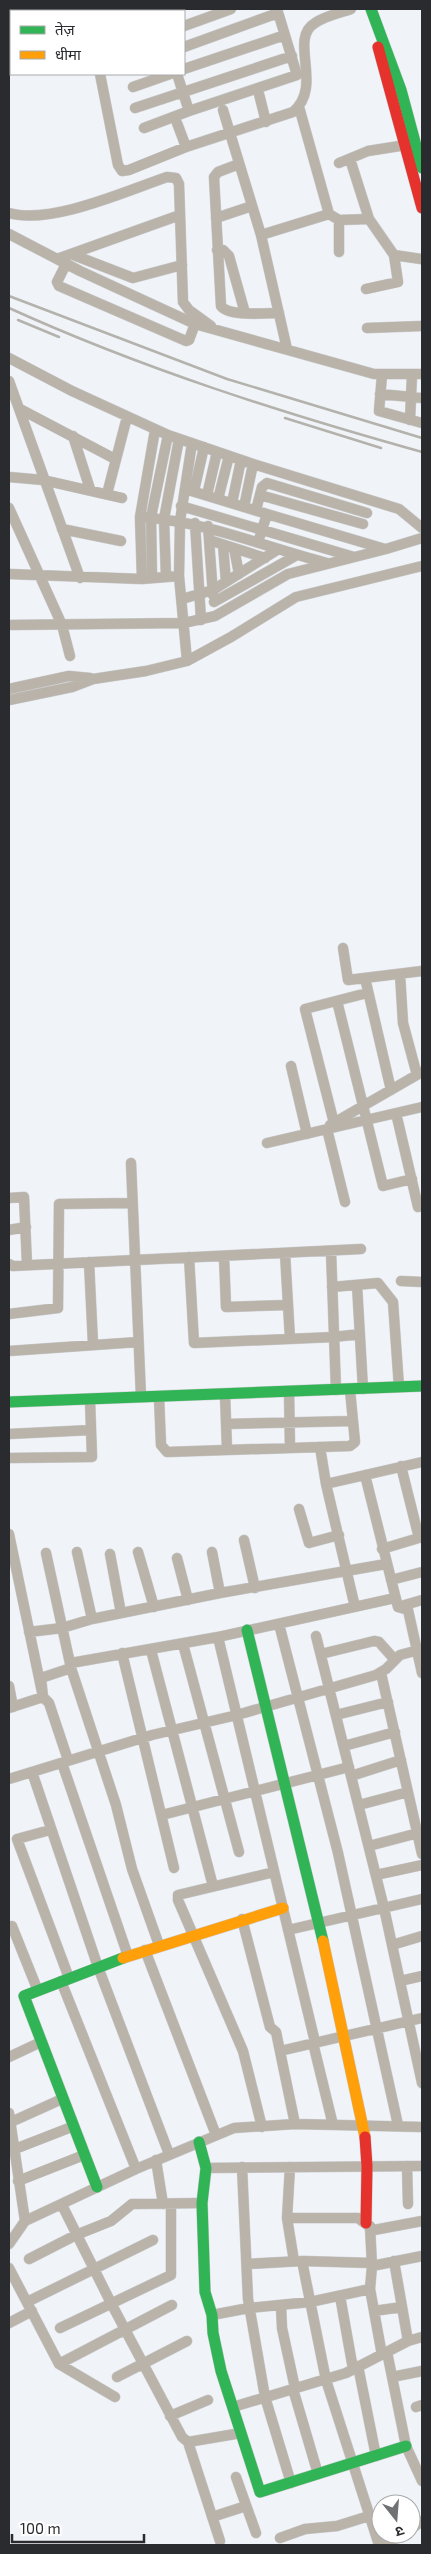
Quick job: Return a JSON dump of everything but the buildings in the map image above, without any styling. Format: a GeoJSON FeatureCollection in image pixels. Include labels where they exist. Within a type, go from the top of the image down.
{"type":"FeatureCollection","features":[{"type":"Feature","properties":{"kind":"street"},"geometry":{"type":"LineString","coordinates":[[185,26],[231,9]]}},
{"type":"Feature","properties":{"kind":"street"},"geometry":{"type":"LineString","coordinates":[[100,75],[120,169],[129,170],[186,147],[293,112],[299,107],[307,88],[304,37],[308,28],[315,23],[351,9]]}},
{"type":"Feature","properties":{"kind":"street"},"geometry":{"type":"LineString","coordinates":[[371,9],[382,35],[412,124],[422,168]]}},
{"type":"Feature","properties":{"kind":"street"},"geometry":{"type":"LineString","coordinates":[[144,128],[189,110],[297,75],[278,11],[185,47]]}},
{"type":"Feature","properties":{"kind":"street"},"geometry":{"type":"LineString","coordinates":[[185,69],[285,35]]}},
{"type":"Feature","properties":{"kind":"street"},"geometry":{"type":"LineString","coordinates":[[422,147],[419,121],[388,35],[382,35],[376,40],[422,208]]}},
{"type":"Feature","properties":{"kind":"street"},"geometry":{"type":"LineString","coordinates":[[135,108],[292,56]]}},
{"type":"Feature","properties":{"kind":"street"},"geometry":{"type":"LineString","coordinates":[[133,86],[167,75]]}},
{"type":"Feature","properties":{"kind":"street"},"geometry":{"type":"LineString","coordinates":[[177,75],[189,110]]}},
{"type":"Feature","properties":{"kind":"street"},"geometry":{"type":"LineString","coordinates":[[259,94],[266,122]]}},
{"type":"Feature","properties":{"kind":"street"},"geometry":{"type":"LineString","coordinates":[[299,107],[329,214],[339,220],[369,220]]}},
{"type":"Feature","properties":{"kind":"street"},"geometry":{"type":"LineString","coordinates":[[223,110],[261,235],[288,349]]}},
{"type":"Feature","properties":{"kind":"street"},"geometry":{"type":"LineString","coordinates":[[177,123],[186,147]]}},
{"type":"Feature","properties":{"kind":"street"},"geometry":{"type":"LineString","coordinates":[[339,163],[368,151],[406,145]]}},
{"type":"Feature","properties":{"kind":"street"},"geometry":{"type":"LineString","coordinates":[[350,159],[369,220],[394,255],[398,282],[366,289]]}},
{"type":"Feature","properties":{"kind":"street"},"geometry":{"type":"LineString","coordinates":[[239,164],[215,175],[221,306],[226,311],[279,313]]}},
{"type":"Feature","properties":{"kind":"street"},"geometry":{"type":"LineString","coordinates":[[10,216],[40,215],[68,210],[174,177],[179,184],[184,306],[214,329]]}},
{"type":"Feature","properties":{"kind":"street"},"geometry":{"type":"LineString","coordinates":[[216,218],[252,206]]}},
{"type":"Feature","properties":{"kind":"street"},"geometry":{"type":"LineString","coordinates":[[261,235],[329,214]]}},
{"type":"Feature","properties":{"kind":"street"},"geometry":{"type":"LineString","coordinates":[[180,215],[71,254],[61,261],[57,282],[58,286],[186,341],[189,340],[195,324]]}},
{"type":"Feature","properties":{"kind":"street"},"geometry":{"type":"LineString","coordinates":[[339,220],[339,252]]}},
{"type":"Feature","properties":{"kind":"street"},"geometry":{"type":"LineString","coordinates":[[9,234],[61,261],[195,324],[382,375],[417,375],[411,397],[410,420]]}},
{"type":"Feature","properties":{"kind":"street"},"geometry":{"type":"LineString","coordinates":[[217,250],[223,250],[229,256],[245,313]]}},
{"type":"Feature","properties":{"kind":"street"},"geometry":{"type":"LineString","coordinates":[[71,254],[133,278],[182,265]]}},
{"type":"Feature","properties":{"kind":"street"},"geometry":{"type":"LineString","coordinates":[[394,255],[421,259]]}},
{"type":"Feature","properties":{"kind":"street"},"geometry":{"type":"LineString","coordinates":[[367,328],[422,326]]}},
{"type":"Feature","properties":{"kind":"street"},"geometry":{"type":"LineString","coordinates":[[9,358],[155,430],[253,464],[399,509],[422,528]]}},
{"type":"Feature","properties":{"kind":"street"},"geometry":{"type":"LineString","coordinates":[[382,375],[378,408],[380,412],[422,423]]}},
{"type":"Feature","properties":{"kind":"street"},"geometry":{"type":"LineString","coordinates":[[9,381],[43,480],[80,578]]}},
{"type":"Feature","properties":{"kind":"street"},"geometry":{"type":"LineString","coordinates":[[380,394],[422,398]]}},
{"type":"Feature","properties":{"kind":"street"},"geometry":{"type":"LineString","coordinates":[[20,409],[115,458]]}},
{"type":"Feature","properties":{"kind":"street"},"geometry":{"type":"LineString","coordinates":[[107,494],[127,417]]}},
{"type":"Feature","properties":{"kind":"street"},"geometry":{"type":"LineString","coordinates":[[147,579],[140,516],[155,430]]}},
{"type":"Feature","properties":{"kind":"street"},"geometry":{"type":"LineString","coordinates":[[147,579],[151,517],[168,435]]}},
{"type":"Feature","properties":{"kind":"street"},"geometry":{"type":"LineString","coordinates":[[73,436],[90,489]]}},
{"type":"Feature","properties":{"kind":"street"},"geometry":{"type":"LineString","coordinates":[[166,577],[164,518],[179,439]]}},
{"type":"Feature","properties":{"kind":"street"},"geometry":{"type":"LineString","coordinates":[[190,490],[192,443]]}},
{"type":"Feature","properties":{"kind":"street"},"geometry":{"type":"LineString","coordinates":[[187,661],[179,576],[181,506],[190,490],[204,448]]}},
{"type":"Feature","properties":{"kind":"street"},"geometry":{"type":"LineString","coordinates":[[207,496],[217,452]]}},
{"type":"Feature","properties":{"kind":"street"},"geometry":{"type":"LineString","coordinates":[[218,499],[229,456]]}},
{"type":"Feature","properties":{"kind":"street"},"geometry":{"type":"LineString","coordinates":[[232,503],[241,460]]}},
{"type":"Feature","properties":{"kind":"street"},"geometry":{"type":"LineString","coordinates":[[244,506],[253,464]]}},
{"type":"Feature","properties":{"kind":"street"},"geometry":{"type":"LineString","coordinates":[[9,477],[43,480],[90,489],[122,498]]}},
{"type":"Feature","properties":{"kind":"street"},"geometry":{"type":"LineString","coordinates":[[258,542],[261,530],[260,495],[262,487],[267,483],[367,512]]}},
{"type":"Feature","properties":{"kind":"street"},"geometry":{"type":"LineString","coordinates":[[309,526],[320,485]]}},
{"type":"Feature","properties":{"kind":"street"},"geometry":{"type":"LineString","coordinates":[[190,490],[386,550]]}},
{"type":"Feature","properties":{"kind":"street"},"geometry":{"type":"LineString","coordinates":[[260,495],[363,524]]}},
{"type":"Feature","properties":{"kind":"street"},"geometry":{"type":"LineString","coordinates":[[358,541],[371,501]]}},
{"type":"Feature","properties":{"kind":"street"},"geometry":{"type":"LineString","coordinates":[[181,506],[355,557]]}},
{"type":"Feature","properties":{"kind":"street"},"geometry":{"type":"LineString","coordinates":[[9,508],[62,625],[70,656]]}},
{"type":"Feature","properties":{"kind":"street"},"geometry":{"type":"LineString","coordinates":[[140,516],[164,518],[208,526],[277,550],[328,564]]}},
{"type":"Feature","properties":{"kind":"street"},"geometry":{"type":"LineString","coordinates":[[195,523],[201,620]]}},
{"type":"Feature","properties":{"kind":"street"},"geometry":{"type":"LineString","coordinates":[[208,526],[215,616]]}},
{"type":"Feature","properties":{"kind":"street"},"geometry":{"type":"LineString","coordinates":[[62,530],[121,541]]}},
{"type":"Feature","properties":{"kind":"street"},"geometry":{"type":"LineString","coordinates":[[9,625],[184,623],[201,620],[215,616],[288,574],[386,550],[422,538]]}},
{"type":"Feature","properties":{"kind":"street"},"geometry":{"type":"LineString","coordinates":[[209,540],[265,558]]}},
{"type":"Feature","properties":{"kind":"street"},"geometry":{"type":"LineString","coordinates":[[222,545],[226,582]]}},
{"type":"Feature","properties":{"kind":"street"},"geometry":{"type":"LineString","coordinates":[[234,548],[239,574]]}},
{"type":"Feature","properties":{"kind":"street"},"geometry":{"type":"LineString","coordinates":[[182,600],[212,590],[277,550]]}},
{"type":"Feature","properties":{"kind":"street"},"geometry":{"type":"LineString","coordinates":[[246,552],[249,568]]}},
{"type":"Feature","properties":{"kind":"street"},"geometry":{"type":"LineString","coordinates":[[214,602],[297,555]]}},
{"type":"Feature","properties":{"kind":"street"},"geometry":{"type":"LineString","coordinates":[[9,700],[72,687],[93,679],[146,671],[187,661],[231,637],[296,597],[422,566]]}},
{"type":"Feature","properties":{"kind":"street"},"geometry":{"type":"LineString","coordinates":[[9,574],[147,579],[179,576]]}},
{"type":"Feature","properties":{"kind":"street"},"geometry":{"type":"LineString","coordinates":[[9,688],[70,676],[93,679]]}},
{"type":"Feature","properties":{"kind":"street"},"geometry":{"type":"LineString","coordinates":[[343,948],[348,980],[422,973]]}},
{"type":"Feature","properties":{"kind":"street"},"geometry":{"type":"LineString","coordinates":[[329,1127],[420,1074],[403,1023],[400,974]]}},
{"type":"Feature","properties":{"kind":"street"},"geometry":{"type":"LineString","coordinates":[[365,978],[391,1090]]}},
{"type":"Feature","properties":{"kind":"street"},"geometry":{"type":"LineString","coordinates":[[345,1202],[305,1009],[367,993]]}},
{"type":"Feature","properties":{"kind":"street"},"geometry":{"type":"LineString","coordinates":[[337,1001],[383,1186],[412,1179]]}},
{"type":"Feature","properties":{"kind":"street"},"geometry":{"type":"LineString","coordinates":[[291,1066],[307,1134]]}},
{"type":"Feature","properties":{"kind":"street"},"geometry":{"type":"LineString","coordinates":[[267,1143],[329,1127],[422,1107]]}},
{"type":"Feature","properties":{"kind":"street"},"geometry":{"type":"LineString","coordinates":[[396,1113],[418,1207],[422,1206]]}},
{"type":"Feature","properties":{"kind":"street"},"geometry":{"type":"LineString","coordinates":[[131,1163],[131,1203],[141,1397]]}},
{"type":"Feature","properties":{"kind":"street"},"geometry":{"type":"LineString","coordinates":[[9,1198],[24,1197],[27,1265]]}},
{"type":"Feature","properties":{"kind":"street"},"geometry":{"type":"LineString","coordinates":[[9,1314],[58,1308],[60,1264],[57,1209],[59,1204],[131,1203]]}},
{"type":"Feature","properties":{"kind":"street"},"geometry":{"type":"LineString","coordinates":[[9,1230],[26,1227]]}},
{"type":"Feature","properties":{"kind":"street"},"geometry":{"type":"LineString","coordinates":[[9,1264],[60,1264],[361,1249]]}},
{"type":"Feature","properties":{"kind":"street"},"geometry":{"type":"LineString","coordinates":[[331,1250],[336,1390]]}},
{"type":"Feature","properties":{"kind":"street"},"geometry":{"type":"LineString","coordinates":[[285,1253],[290,1339]]}},
{"type":"Feature","properties":{"kind":"street"},"geometry":{"type":"LineString","coordinates":[[224,1256],[226,1307],[288,1305]]}},
{"type":"Feature","properties":{"kind":"street"},"geometry":{"type":"LineString","coordinates":[[189,1257],[194,1342],[334,1337],[360,1334]]}},
{"type":"Feature","properties":{"kind":"street"},"geometry":{"type":"LineString","coordinates":[[89,1262],[93,1344]]}},
{"type":"Feature","properties":{"kind":"street"},"geometry":{"type":"LineString","coordinates":[[402,1281],[422,1282]]}},
{"type":"Feature","properties":{"kind":"street"},"geometry":{"type":"LineString","coordinates":[[332,1287],[378,1284],[392,1298],[399,1387]]}},
{"type":"Feature","properties":{"kind":"street"},"geometry":{"type":"LineString","coordinates":[[357,1285],[363,1389]]}},
{"type":"Feature","properties":{"kind":"street"},"geometry":{"type":"LineString","coordinates":[[9,1351],[138,1342]]}},
{"type":"Feature","properties":{"kind":"street"},"geometry":{"type":"LineString","coordinates":[[9,1402],[422,1386]]}},
{"type":"Feature","properties":{"kind":"street"},"geometry":{"type":"LineString","coordinates":[[159,1397],[162,1445],[167,1452],[320,1447],[353,1445],[350,1390]]}},
{"type":"Feature","properties":{"kind":"street"},"geometry":{"type":"LineString","coordinates":[[289,1391],[290,1448]]}},
{"type":"Feature","properties":{"kind":"street"},"geometry":{"type":"LineString","coordinates":[[225,1394],[227,1450]]}},
{"type":"Feature","properties":{"kind":"street"},"geometry":{"type":"LineString","coordinates":[[9,1458],[92,1456],[90,1400]]}},
{"type":"Feature","properties":{"kind":"street"},"geometry":{"type":"LineString","coordinates":[[226,1424],[353,1421]]}},
{"type":"Feature","properties":{"kind":"street"},"geometry":{"type":"LineString","coordinates":[[9,1434],[91,1430]]}},
{"type":"Feature","properties":{"kind":"street"},"geometry":{"type":"LineString","coordinates":[[320,1447],[326,1484],[355,1607]]}},
{"type":"Feature","properties":{"kind":"street"},"geometry":{"type":"LineString","coordinates":[[326,1484],[422,1462]]}},
{"type":"Feature","properties":{"kind":"street"},"geometry":{"type":"LineString","coordinates":[[382,1549],[421,1537],[402,1466]]}},
{"type":"Feature","properties":{"kind":"street"},"geometry":{"type":"LineString","coordinates":[[365,1475],[386,1564],[397,1602],[408,1610],[420,1650],[422,1673]]}},
{"type":"Feature","properties":{"kind":"street"},"geometry":{"type":"LineString","coordinates":[[299,1509],[309,1543],[339,1535]]}},
{"type":"Feature","properties":{"kind":"street"},"geometry":{"type":"LineString","coordinates":[[9,1534],[43,1697],[49,1703],[65,1762],[128,1956]]}},
{"type":"Feature","properties":{"kind":"street"},"geometry":{"type":"LineString","coordinates":[[244,1540],[255,1588]]}},
{"type":"Feature","properties":{"kind":"street"},"geometry":{"type":"LineString","coordinates":[[77,1552],[92,1619]]}},
{"type":"Feature","properties":{"kind":"street"},"geometry":{"type":"LineString","coordinates":[[138,1552],[154,1607]]}},
{"type":"Feature","properties":{"kind":"street"},"geometry":{"type":"LineString","coordinates":[[212,1552],[220,1593]]}},
{"type":"Feature","properties":{"kind":"street"},"geometry":{"type":"LineString","coordinates":[[46,1553],[71,1666],[125,1835],[132,1869],[159,1945]]}},
{"type":"Feature","properties":{"kind":"street"},"geometry":{"type":"LineString","coordinates":[[110,1554],[121,1614]]}},
{"type":"Feature","properties":{"kind":"street"},"geometry":{"type":"LineString","coordinates":[[176,1558],[188,1600]]}},
{"type":"Feature","properties":{"kind":"street"},"geometry":{"type":"LineString","coordinates":[[29,1632],[62,1628],[92,1619],[220,1593],[386,1564]]}},
{"type":"Feature","properties":{"kind":"street"},"geometry":{"type":"LineString","coordinates":[[391,1580],[422,1572]]}},
{"type":"Feature","properties":{"kind":"street"},"geometry":{"type":"LineString","coordinates":[[43,1697],[41,1678],[71,1666],[122,1653],[184,1644],[355,1607],[422,1600]]}},
{"type":"Feature","properties":{"kind":"street"},"geometry":{"type":"LineString","coordinates":[[279,1624],[318,1775],[378,2028],[398,2125]]}},
{"type":"Feature","properties":{"kind":"street"},"geometry":{"type":"LineString","coordinates":[[247,1630],[320,1922],[364,2127],[368,2225],[372,2265],[370,2290],[392,2377],[406,2446],[422,2481]]}},
{"type":"Feature","properties":{"kind":"street"},"geometry":{"type":"LineString","coordinates":[[316,1636],[384,1908],[409,2021],[419,2050],[422,2081]]}},
{"type":"Feature","properties":{"kind":"street"},"geometry":{"type":"LineString","coordinates":[[218,1637],[333,2125]]}},
{"type":"Feature","properties":{"kind":"street"},"geometry":{"type":"LineString","coordinates":[[321,1654],[374,1640],[379,1642],[395,1660]]}},
{"type":"Feature","properties":{"kind":"street"},"geometry":{"type":"LineString","coordinates":[[184,1644],[239,1852]]}},
{"type":"Feature","properties":{"kind":"street"},"geometry":{"type":"LineString","coordinates":[[151,1650],[213,1886]]}},
{"type":"Feature","properties":{"kind":"street"},"geometry":{"type":"LineString","coordinates":[[9,1779],[98,1750],[237,1715],[381,1673],[400,1655],[420,1650]]}},
{"type":"Feature","properties":{"kind":"street"},"geometry":{"type":"LineString","coordinates":[[122,1653],[174,1868]]}},
{"type":"Feature","properties":{"kind":"street"},"geometry":{"type":"LineString","coordinates":[[381,1673],[422,1854]]}},
{"type":"Feature","properties":{"kind":"street"},"geometry":{"type":"LineString","coordinates":[[9,1688],[11,1707],[43,1697]]}},
{"type":"Feature","properties":{"kind":"street"},"geometry":{"type":"LineString","coordinates":[[336,1715],[388,1702]]}},
{"type":"Feature","properties":{"kind":"street"},"geometry":{"type":"LineString","coordinates":[[344,1746],[395,1732]]}},
{"type":"Feature","properties":{"kind":"street"},"geometry":{"type":"LineString","coordinates":[[162,1815],[318,1775],[350,1771],[401,1760]]}},
{"type":"Feature","properties":{"kind":"street"},"geometry":{"type":"LineString","coordinates":[[32,1772],[50,1830],[98,1967],[169,2154]]}},
{"type":"Feature","properties":{"kind":"street"},"geometry":{"type":"LineString","coordinates":[[359,1805],[408,1792]]}},
{"type":"Feature","properties":{"kind":"street"},"geometry":{"type":"LineString","coordinates":[[50,1830],[16,1839],[65,1979],[136,2169]]}},
{"type":"Feature","properties":{"kind":"street"},"geometry":{"type":"LineString","coordinates":[[369,1846],[418,1833]]}},
{"type":"Feature","properties":{"kind":"street"},"geometry":{"type":"LineString","coordinates":[[376,1875],[422,1866]]}},
{"type":"Feature","properties":{"kind":"street"},"geometry":{"type":"LineString","coordinates":[[262,2127],[243,2051],[191,1934],[178,1894],[274,1872]]}},
{"type":"Feature","properties":{"kind":"street"},"geometry":{"type":"LineString","coordinates":[[288,1930],[422,1899]]}},
{"type":"Feature","properties":{"kind":"street"},"geometry":{"type":"LineString","coordinates":[[98,2187],[62,2099],[24,1996],[65,1979],[191,1934],[283,1908]]}},
{"type":"Feature","properties":{"kind":"street"},"geometry":{"type":"LineString","coordinates":[[242,1919],[270,2027],[276,2032],[295,2124]]}},
{"type":"Feature","properties":{"kind":"street"},"geometry":{"type":"LineString","coordinates":[[12,1926],[38,1991]]}},
{"type":"Feature","properties":{"kind":"street"},"geometry":{"type":"LineString","coordinates":[[392,1945],[422,1936]]}},
{"type":"Feature","properties":{"kind":"street"},"geometry":{"type":"LineString","coordinates":[[145,1950],[216,2135]]}},
{"type":"Feature","properties":{"kind":"street"},"geometry":{"type":"LineString","coordinates":[[400,1981],[422,1976]]}},
{"type":"Feature","properties":{"kind":"street"},"geometry":{"type":"LineString","coordinates":[[280,2051],[422,2018]]}},
{"type":"Feature","properties":{"kind":"street"},"geometry":{"type":"LineString","coordinates":[[9,2057],[41,2042]]}},
{"type":"Feature","properties":{"kind":"street"},"geometry":{"type":"LineString","coordinates":[[25,2221],[15,2149],[11,2136],[10,2118],[62,2099]]}},
{"type":"Feature","properties":{"kind":"street"},"geometry":{"type":"LineString","coordinates":[[9,2244],[25,2221],[169,2154],[234,2128],[295,2124],[422,2127]]}},
{"type":"Feature","properties":{"kind":"street"},"geometry":{"type":"LineString","coordinates":[[15,2149],[74,2126]]}},
{"type":"Feature","properties":{"kind":"street"},"geometry":{"type":"LineString","coordinates":[[199,2142],[206,2168],[202,2204],[205,2292],[212,2315],[213,2333],[221,2371],[260,2492],[406,2446]]}},
{"type":"Feature","properties":{"kind":"street"},"geometry":{"type":"LineString","coordinates":[[18,2181],[84,2155]]}},
{"type":"Feature","properties":{"kind":"street"},"geometry":{"type":"LineString","coordinates":[[60,2328],[172,2275],[167,2204],[156,2160]]}},
{"type":"Feature","properties":{"kind":"street"},"geometry":{"type":"LineString","coordinates":[[407,2166],[408,2204]]}},
{"type":"Feature","properties":{"kind":"street"},"geometry":{"type":"LineString","coordinates":[[206,2168],[422,2166]]}},
{"type":"Feature","properties":{"kind":"street"},"geometry":{"type":"LineString","coordinates":[[242,2167],[249,2308],[265,2397],[291,2483]]}},
{"type":"Feature","properties":{"kind":"street"},"geometry":{"type":"LineString","coordinates":[[290,2167],[287,2218],[310,2302],[326,2380],[379,2545]]}},
{"type":"Feature","properties":{"kind":"street"},"geometry":{"type":"LineString","coordinates":[[62,2204],[76,2235],[170,2416],[182,2437],[188,2442],[220,2541]]}},
{"type":"Feature","properties":{"kind":"street"},"geometry":{"type":"LineString","coordinates":[[29,2259],[76,2235],[112,2221],[132,2204],[202,2204]]}},
{"type":"Feature","properties":{"kind":"street"},"geometry":{"type":"LineString","coordinates":[[287,2218],[358,2218],[374,2230],[422,2221]]}},
{"type":"Feature","properties":{"kind":"street"},"geometry":{"type":"LineString","coordinates":[[27,2302],[153,2240]]}},
{"type":"Feature","properties":{"kind":"street"},"geometry":{"type":"LineString","coordinates":[[247,2264],[298,2261],[372,2265],[422,2256]]}},
{"type":"Feature","properties":{"kind":"street"},"geometry":{"type":"LineString","coordinates":[[394,2261],[408,2340]]}},
{"type":"Feature","properties":{"kind":"street"},"geometry":{"type":"LineString","coordinates":[[9,2268],[59,2364],[115,2397]]}},
{"type":"Feature","properties":{"kind":"street"},"geometry":{"type":"LineString","coordinates":[[212,2315],[249,2308],[310,2302],[370,2290]]}},
{"type":"Feature","properties":{"kind":"street"},"geometry":{"type":"LineString","coordinates":[[340,2296],[376,2456]]}},
{"type":"Feature","properties":{"kind":"street"},"geometry":{"type":"LineString","coordinates":[[59,2364],[172,2304]]}},
{"type":"Feature","properties":{"kind":"street"},"geometry":{"type":"LineString","coordinates":[[281,2306],[282,2328],[294,2389],[318,2474]]}},
{"type":"Feature","properties":{"kind":"street"},"geometry":{"type":"LineString","coordinates":[[374,2311],[402,2307]]}},
{"type":"Feature","properties":{"kind":"street"},"geometry":{"type":"LineString","coordinates":[[9,2323],[32,2311]]}},
{"type":"Feature","properties":{"kind":"street"},"geometry":{"type":"LineString","coordinates":[[233,2407],[326,2380],[385,2354],[408,2340],[422,2337]]}},
{"type":"Feature","properties":{"kind":"street"},"geometry":{"type":"LineString","coordinates":[[117,2377],[187,2341]]}},
{"type":"Feature","properties":{"kind":"street"},"geometry":{"type":"LineString","coordinates":[[392,2377],[422,2371]]}},
{"type":"Feature","properties":{"kind":"street"},"geometry":{"type":"LineString","coordinates":[[170,2416],[208,2400]]}},
{"type":"Feature","properties":{"kind":"street"},"geometry":{"type":"LineString","coordinates":[[188,2442],[241,2433]]}},
{"type":"Feature","properties":{"kind":"street"},"geometry":{"type":"LineString","coordinates":[[236,2477],[256,2533]]}},
{"type":"Feature","properties":{"kind":"street"},"geometry":{"type":"LineString","coordinates":[[212,2517],[246,2506]]}},
{"type":"Feature","properties":{"kind":"street"},"geometry":{"type":"LineString","coordinates":[[280,2538],[305,2530],[337,2526],[369,2516]]}},
{"type":"Feature","properties":{"kind":"railway"},"geometry":{"type":"LineString","coordinates":[[9,296],[227,379],[422,438]]}},
{"type":"Feature","properties":{"kind":"railway"},"geometry":{"type":"LineString","coordinates":[[9,308],[59,330],[212,388],[422,452]]}},
{"type":"Feature","properties":{"kind":"railway"},"geometry":{"type":"LineString","coordinates":[[18,320],[59,337]]}},
{"type":"Feature","properties":{"kind":"railway"},"geometry":{"type":"LineString","coordinates":[[285,418],[381,448]]}},
{"type":"Feature","properties":{"kind":"traffic: fast"},"geometry":{"type":"LineString","coordinates":[[371,9],[401,90],[422,168]]}},
{"type":"Feature","properties":{"kind":"traffic: fast"},"geometry":{"type":"LineString","coordinates":[[9,1402],[422,1386]]}},
{"type":"Feature","properties":{"kind":"traffic: fast"},"geometry":{"type":"LineString","coordinates":[[247,1630],[323,1941]]}},
{"type":"Feature","properties":{"kind":"traffic: fast"},"geometry":{"type":"LineString","coordinates":[[97,2187],[24,1996],[123,1958]]}},
{"type":"Feature","properties":{"kind":"traffic: fast"},"geometry":{"type":"LineString","coordinates":[[199,2142],[206,2168],[202,2203],[205,2292],[212,2315],[213,2333],[221,2371],[260,2492],[406,2446]]}},
{"type":"Feature","properties":{"kind":"traffic: slow"},"geometry":{"type":"LineString","coordinates":[[123,1958],[283,1908]]}},
{"type":"Feature","properties":{"kind":"traffic: slow"},"geometry":{"type":"LineString","coordinates":[[323,1941],[365,2137]]}},
{"type":"Feature","properties":{"kind":"traffic: jam"},"geometry":{"type":"LineString","coordinates":[[378,47],[422,208]]}},
{"type":"Feature","properties":{"kind":"traffic: jam"},"geometry":{"type":"LineString","coordinates":[[365,2137],[367,2166],[366,2223]]}}]}
